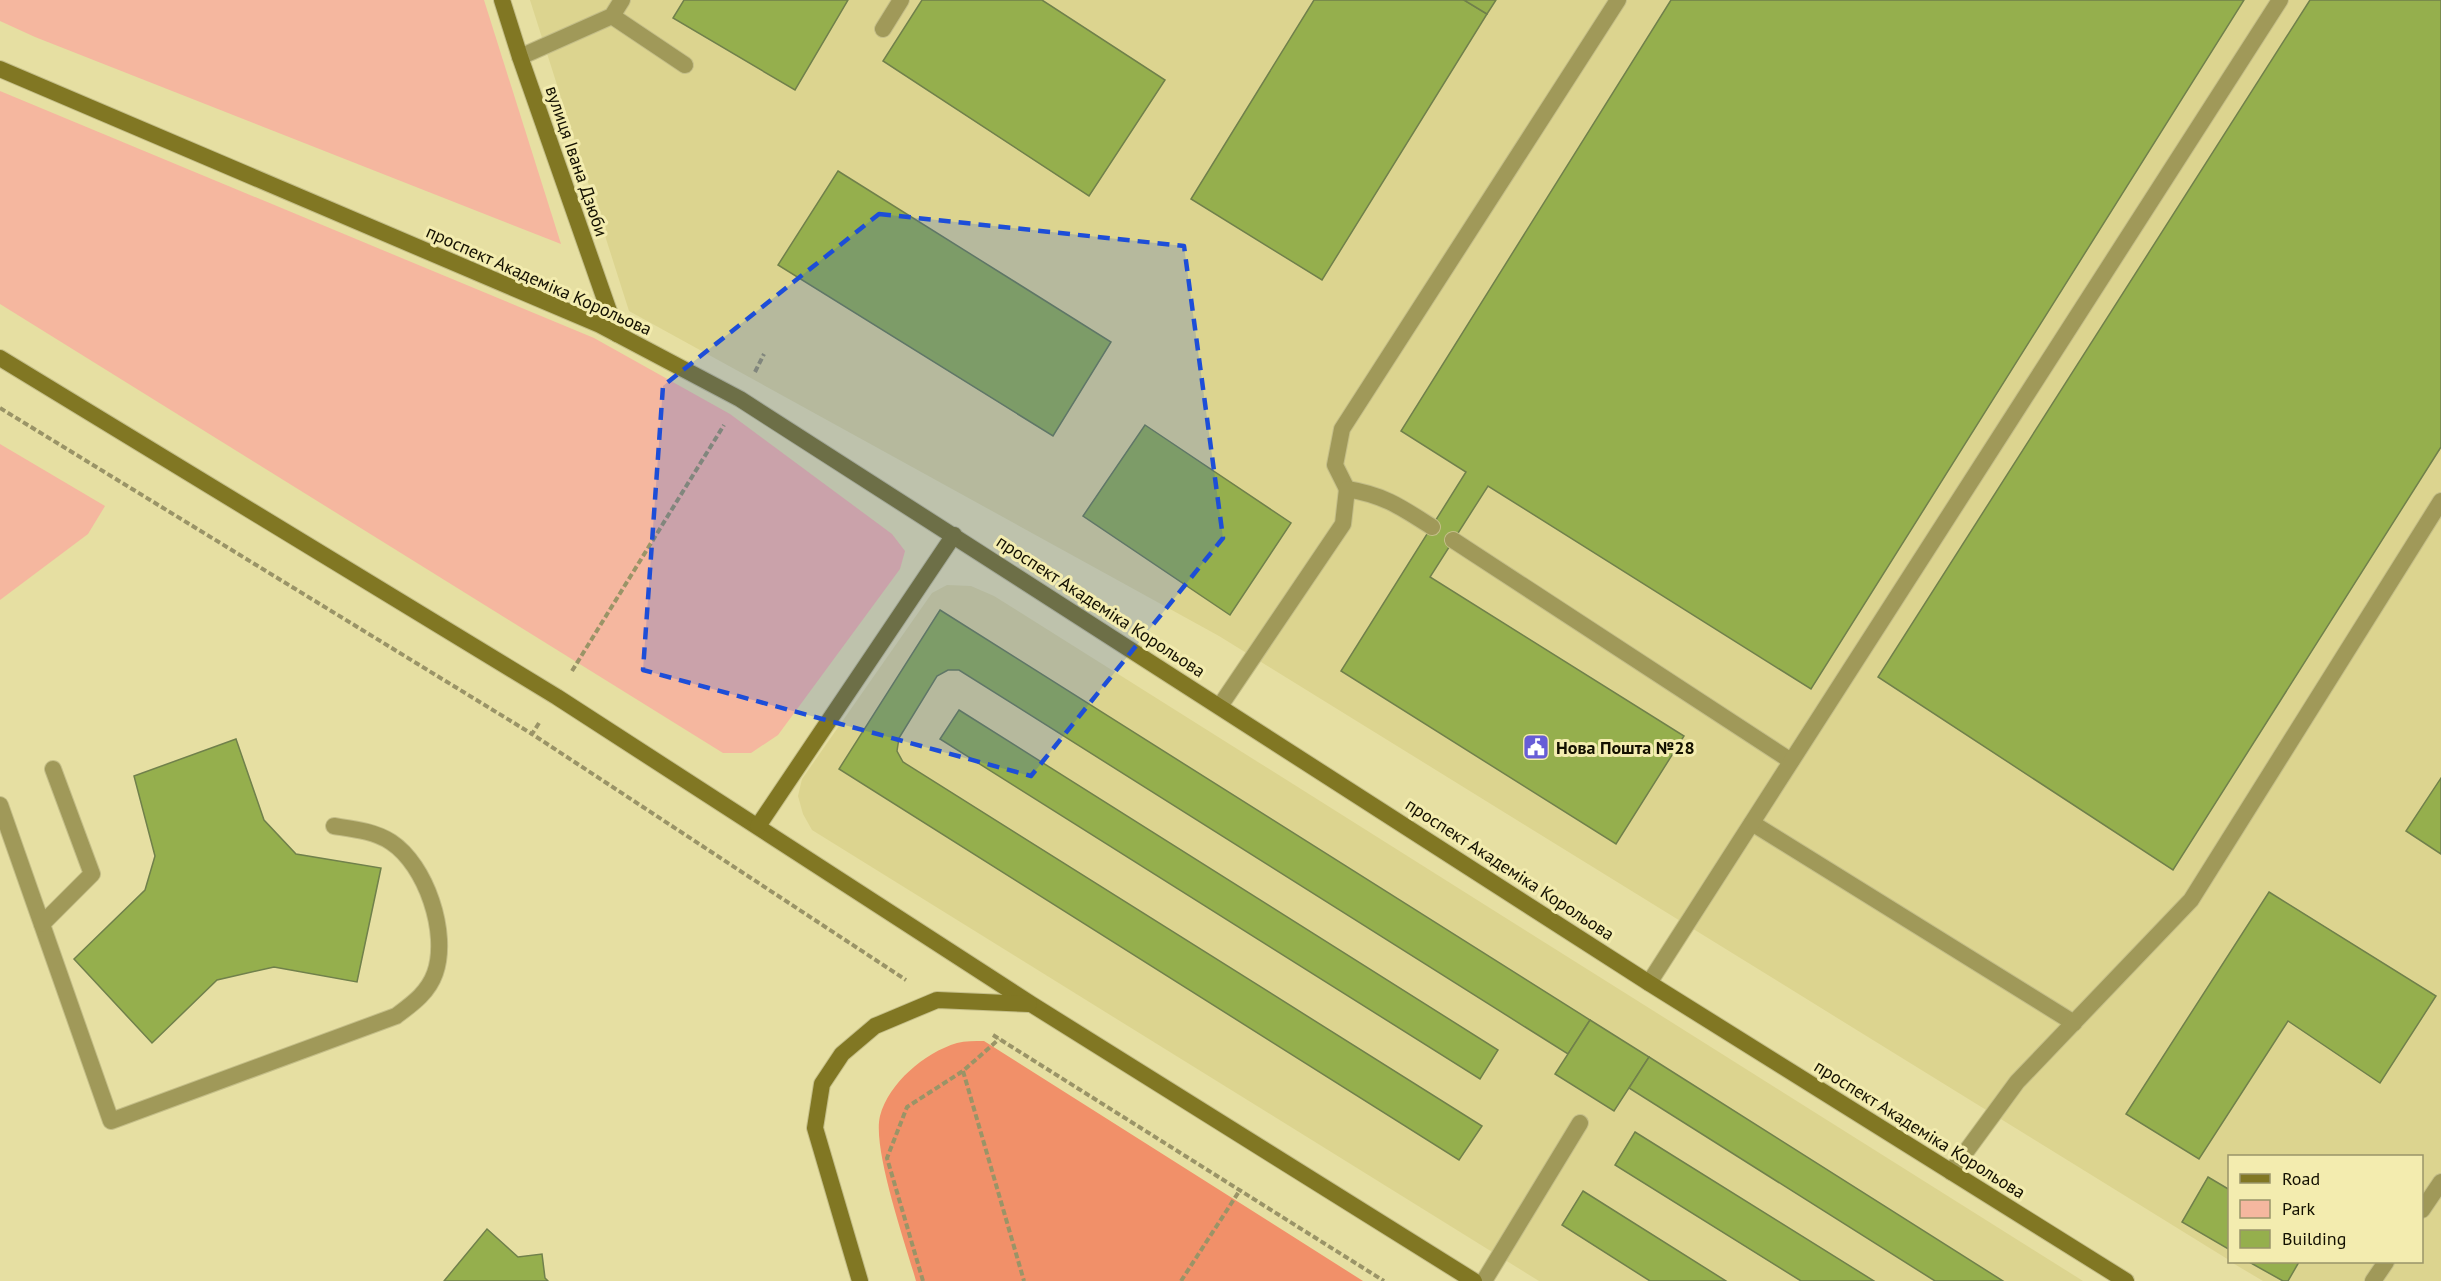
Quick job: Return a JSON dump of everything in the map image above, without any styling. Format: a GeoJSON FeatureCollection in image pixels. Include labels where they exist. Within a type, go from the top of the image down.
{"type":"FeatureCollection","features":[{"type":"Feature","properties":{"kind":"main road","name":"вулиця Івана Дзюби"},"geometry":{"type":"LineString","coordinates":[[502,0],[617,334]]}},
{"type":"Feature","properties":{"kind":"main road","name":"проспект Академіка Корольова"},"geometry":{"type":"LineString","coordinates":[[0,69],[617,334],[740,399],[1649,983],[2126,1281]]}},
{"type":"Feature","properties":{"kind":"main road"},"geometry":{"type":"LineString","coordinates":[[0,358],[557,697],[1031,1004],[1474,1281]]}},
{"type":"Feature","properties":{"kind":"main road"},"geometry":{"type":"LineString","coordinates":[[758,826],[954,535]]}},
{"type":"Feature","properties":{"kind":"main road"},"geometry":{"type":"LineString","coordinates":[[860,1281],[816,1128],[822,1084],[842,1054],[875,1026],[937,1000],[1031,1004]]}},
{"type":"Feature","properties":{"kind":"lane"},"geometry":{"type":"LineString","coordinates":[[520,57],[612,16],[622,0]]}},
{"type":"Feature","properties":{"kind":"lane"},"geometry":{"type":"LineString","coordinates":[[883,29],[901,0]]}},
{"type":"Feature","properties":{"kind":"lane"},"geometry":{"type":"LineString","coordinates":[[1221,706],[1342,524],[1347,489],[1335,465],[1342,429],[1618,0]]}},
{"type":"Feature","properties":{"kind":"lane"},"geometry":{"type":"LineString","coordinates":[[1649,983],[2280,0]]}},
{"type":"Feature","properties":{"kind":"lane"},"geometry":{"type":"LineString","coordinates":[[612,16],[685,65]]}},
{"type":"Feature","properties":{"kind":"lane"},"geometry":{"type":"LineString","coordinates":[[1347,489],[1371,493],[1392,501],[1432,527]]}},
{"type":"Feature","properties":{"kind":"lane"},"geometry":{"type":"LineString","coordinates":[[1951,1172],[2017,1082],[2191,900],[2441,501]]}},
{"type":"Feature","properties":{"kind":"lane"},"geometry":{"type":"LineString","coordinates":[[1453,540],[1791,761]]}},
{"type":"Feature","properties":{"kind":"lane"},"geometry":{"type":"LineString","coordinates":[[42,924],[92,874],[53,769]]}},
{"type":"Feature","properties":{"kind":"lane"},"geometry":{"type":"LineString","coordinates":[[0,804],[111,1121],[396,1016],[421,997],[435,973],[438,948],[433,899],[429,891],[416,866],[391,842],[364,830],[334,826]]}},
{"type":"Feature","properties":{"kind":"lane"},"geometry":{"type":"LineString","coordinates":[[1752,823],[2074,1023]]}},
{"type":"Feature","properties":{"kind":"lane"},"geometry":{"type":"LineString","coordinates":[[1484,1281],[1580,1123]]}},
{"type":"Feature","properties":{"kind":"lane"},"geometry":{"type":"LineString","coordinates":[[2423,1207],[2441,1182]]}},
{"type":"Feature","properties":{"kind":"lane"},"geometry":{"type":"LineString","coordinates":[[2373,1281],[2385,1263]]}},
{"type":"Feature","properties":{"kind":"path"},"geometry":{"type":"LineString","coordinates":[[0,408],[532,734]]}},
{"type":"Feature","properties":{"kind":"path"},"geometry":{"type":"LineString","coordinates":[[923,1281],[887,1158],[908,1107],[963,1071],[999,1039]]}},
{"type":"Feature","properties":{"kind":"path"},"geometry":{"type":"LineString","coordinates":[[963,1071],[1024,1281]]}},
{"type":"Feature","properties":{"kind":"path"},"geometry":{"type":"LineString","coordinates":[[1181,1281],[1240,1190]]}},
{"type":"Feature","properties":{"kind":"highlighted area"},"geometry":{"type":"Polygon","coordinates":[[[879,214],[1184,246],[1223,538],[1031,776],[643,670],[663,386],[879,214]]]}},
{"type":"Feature","properties":{"kind":"shaded area"},"geometry":{"type":"Polygon","coordinates":[[[530,0],[2441,0],[2441,1281],[2263,1281],[2233,1263],[2423,1263],[2423,1155],[2228,1155],[2228,1259],[1219,636],[629,311],[530,0]]]}},
{"type":"Feature","properties":{"kind":"shaded area"},"geometry":{"type":"Polygon","coordinates":[[[947,585],[971,586],[994,596],[2083,1281],[1539,1281],[812,830],[803,814],[798,796],[802,779],[932,593],[947,585]]]}},
{"type":"Feature","properties":{"kind":"shaded area"},"geometry":{"type":"Polygon","coordinates":[[[984,1041],[1363,1281],[916,1281],[885,1173],[879,1131],[880,1116],[891,1092],[900,1081],[909,1071],[932,1054],[957,1043],[984,1041]]]}},
{"type":"Feature","properties":{"kind":"green space"},"geometry":{"type":"Polygon","coordinates":[[[0,0],[484,0],[561,244],[35,37],[0,21],[0,0]]]}},
{"type":"Feature","properties":{"kind":"green space"},"geometry":{"type":"Polygon","coordinates":[[[0,91],[594,338],[730,414],[892,534],[905,551],[900,569],[778,735],[751,753],[723,753],[0,304],[0,91]]]}},
{"type":"Feature","properties":{"kind":"green space"},"geometry":{"type":"Polygon","coordinates":[[[0,444],[105,506],[88,534],[0,600],[0,444]]]}},
{"type":"Feature","properties":{"kind":"building"},"geometry":{"type":"Polygon","coordinates":[[[684,0],[848,0],[795,90],[673,18],[684,0]]]}},
{"type":"Feature","properties":{"kind":"building"},"geometry":{"type":"Polygon","coordinates":[[[922,0],[1042,0],[1165,80],[1089,196],[883,61],[922,0]]]}},
{"type":"Feature","properties":{"kind":"building"},"geometry":{"type":"Polygon","coordinates":[[[1314,0],[1464,0],[1487,14],[1322,280],[1191,199],[1314,0]]]}},
{"type":"Feature","properties":{"kind":"building"},"geometry":{"type":"Polygon","coordinates":[[[1464,0],[1496,0],[1487,14],[1464,0]]]}},
{"type":"Feature","properties":{"kind":"building"},"geometry":{"type":"Polygon","coordinates":[[[1671,0],[2244,0],[1811,689],[1488,486],[1430,577],[1684,736],[1616,844],[1341,671],[1466,472],[1401,431],[1671,0]]]}},
{"type":"Feature","properties":{"kind":"building"},"geometry":{"type":"Polygon","coordinates":[[[2310,0],[2441,0],[2441,447],[2173,870],[1878,677],[2310,0]]]}},
{"type":"Feature","properties":{"kind":"building"},"geometry":{"type":"Polygon","coordinates":[[[838,171],[1111,342],[1053,436],[778,265],[838,171]]]}},
{"type":"Feature","properties":{"kind":"building"},"geometry":{"type":"Polygon","coordinates":[[[1145,425],[1291,523],[1230,615],[1083,516],[1145,425]]]}},
{"type":"Feature","properties":{"kind":"building"},"geometry":{"type":"Polygon","coordinates":[[[940,610],[1590,1020],[1568,1054],[959,670],[948,670],[937,676],[899,738],[897,751],[903,762],[1482,1126],[1459,1160],[839,769],[940,610]]]}},
{"type":"Feature","properties":{"kind":"building"},"geometry":{"type":"Polygon","coordinates":[[[959,710],[1498,1050],[1480,1079],[940,739],[959,710]]]}},
{"type":"Feature","properties":{"kind":"building"},"geometry":{"type":"Polygon","coordinates":[[[236,739],[264,820],[296,854],[381,868],[357,982],[274,967],[217,980],[152,1043],[74,959],[145,890],[155,856],[134,776],[236,739]]]}},
{"type":"Feature","properties":{"kind":"building"},"geometry":{"type":"Polygon","coordinates":[[[2441,778],[2441,854],[2406,831],[2441,778]]]}},
{"type":"Feature","properties":{"kind":"building"},"geometry":{"type":"Polygon","coordinates":[[[2269,892],[2436,996],[2380,1083],[2288,1021],[2199,1159],[2126,1114],[2269,892]]]}},
{"type":"Feature","properties":{"kind":"building"},"geometry":{"type":"Polygon","coordinates":[[[1590,1020],[1649,1057],[1614,1111],[1555,1074],[1590,1020]]]}},
{"type":"Feature","properties":{"kind":"building"},"geometry":{"type":"Polygon","coordinates":[[[1649,1057],[2003,1281],[1935,1281],[1629,1088],[1649,1057]]]}},
{"type":"Feature","properties":{"kind":"building"},"geometry":{"type":"Polygon","coordinates":[[[1635,1132],[1874,1281],[1801,1281],[1615,1165],[1635,1132]]]}},
{"type":"Feature","properties":{"kind":"building"},"geometry":{"type":"Polygon","coordinates":[[[2208,1177],[2228,1189],[2228,1249],[2182,1222],[2208,1177]]]}},
{"type":"Feature","properties":{"kind":"building"},"geometry":{"type":"Polygon","coordinates":[[[1583,1191],[1726,1281],[1650,1281],[1562,1225],[1583,1191]]]}},
{"type":"Feature","properties":{"kind":"building"},"geometry":{"type":"Polygon","coordinates":[[[487,1229],[518,1257],[542,1254],[545,1278],[548,1281],[444,1281],[487,1229]]]}},
{"type":"Feature","properties":{"kind":"building"},"geometry":{"type":"Polygon","coordinates":[[[2251,1263],[2298,1263],[2288,1281],[2283,1281],[2251,1263]]]}},
{"type":"Feature","properties":{"kind":"place","name":"Нова Пошта №28"},"geometry":{"type":"Point","coordinates":[1536,747]}}]}
